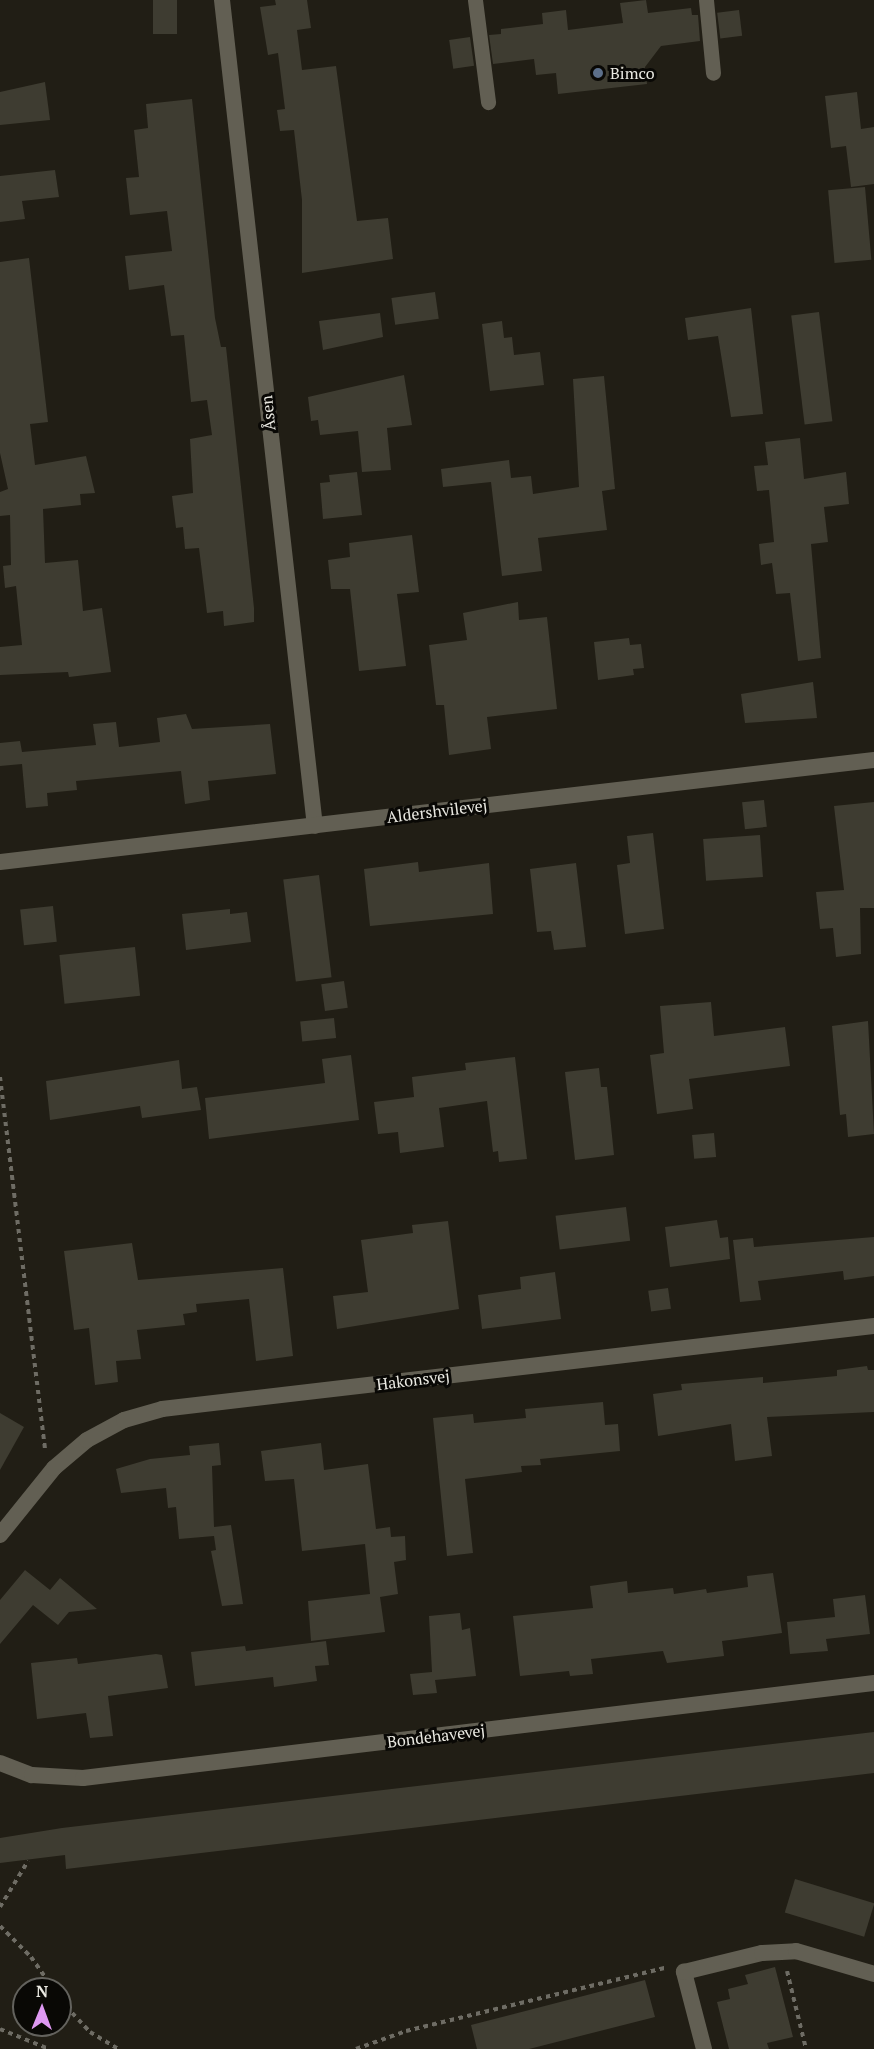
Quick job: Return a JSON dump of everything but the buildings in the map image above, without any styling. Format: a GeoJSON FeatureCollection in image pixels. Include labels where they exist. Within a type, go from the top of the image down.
{"type":"FeatureCollection","features":[{"type":"Feature","properties":{"kind":"street","name":"Åsen"},"geometry":{"type":"LineString","coordinates":[[222,0],[315,826]]}},
{"type":"Feature","properties":{"kind":"street","name":"Aldershvilevej"},"geometry":{"type":"LineString","coordinates":[[0,862],[874,760]]}},
{"type":"Feature","properties":{"kind":"street","name":"Hakonsvej"},"geometry":{"type":"LineString","coordinates":[[0,1535],[54,1468],[87,1440],[124,1420],[162,1409],[874,1326]]}},
{"type":"Feature","properties":{"kind":"street","name":"Bondehavevej"},"geometry":{"type":"LineString","coordinates":[[0,1763],[32,1775],[82,1778],[874,1683]]}},
{"type":"Feature","properties":{"kind":"street"},"geometry":{"type":"LineString","coordinates":[[704,2049],[684,1972],[796,1951],[874,1974]]}},
{"type":"Feature","properties":{"kind":"lane"},"geometry":{"type":"LineString","coordinates":[[475,0],[488,102]]}},
{"type":"Feature","properties":{"kind":"lane"},"geometry":{"type":"LineString","coordinates":[[706,0],[713,73]]}},
{"type":"Feature","properties":{"kind":"path"},"geometry":{"type":"LineString","coordinates":[[0,1077],[44,1447],[54,1468]]}},
{"type":"Feature","properties":{"kind":"path"},"geometry":{"type":"LineString","coordinates":[[0,1907],[28,1862]]}},
{"type":"Feature","properties":{"kind":"path"},"geometry":{"type":"LineString","coordinates":[[0,1926],[31,1958],[44,1977]]}},
{"type":"Feature","properties":{"kind":"path"},"geometry":{"type":"LineString","coordinates":[[782,1952],[806,2049]]}},
{"type":"Feature","properties":{"kind":"path"},"geometry":{"type":"LineString","coordinates":[[356,2049],[406,2031],[662,1968],[684,1972]]}},
{"type":"Feature","properties":{"kind":"path"},"geometry":{"type":"LineString","coordinates":[[72,2013],[90,2032],[118,2049]]}},
{"type":"Feature","properties":{"kind":"path"},"geometry":{"type":"LineString","coordinates":[[0,2029],[49,2049]]}},
{"type":"Feature","properties":{"kind":"place","name":"Bimco"},"geometry":{"type":"Point","coordinates":[598,73]}}]}
